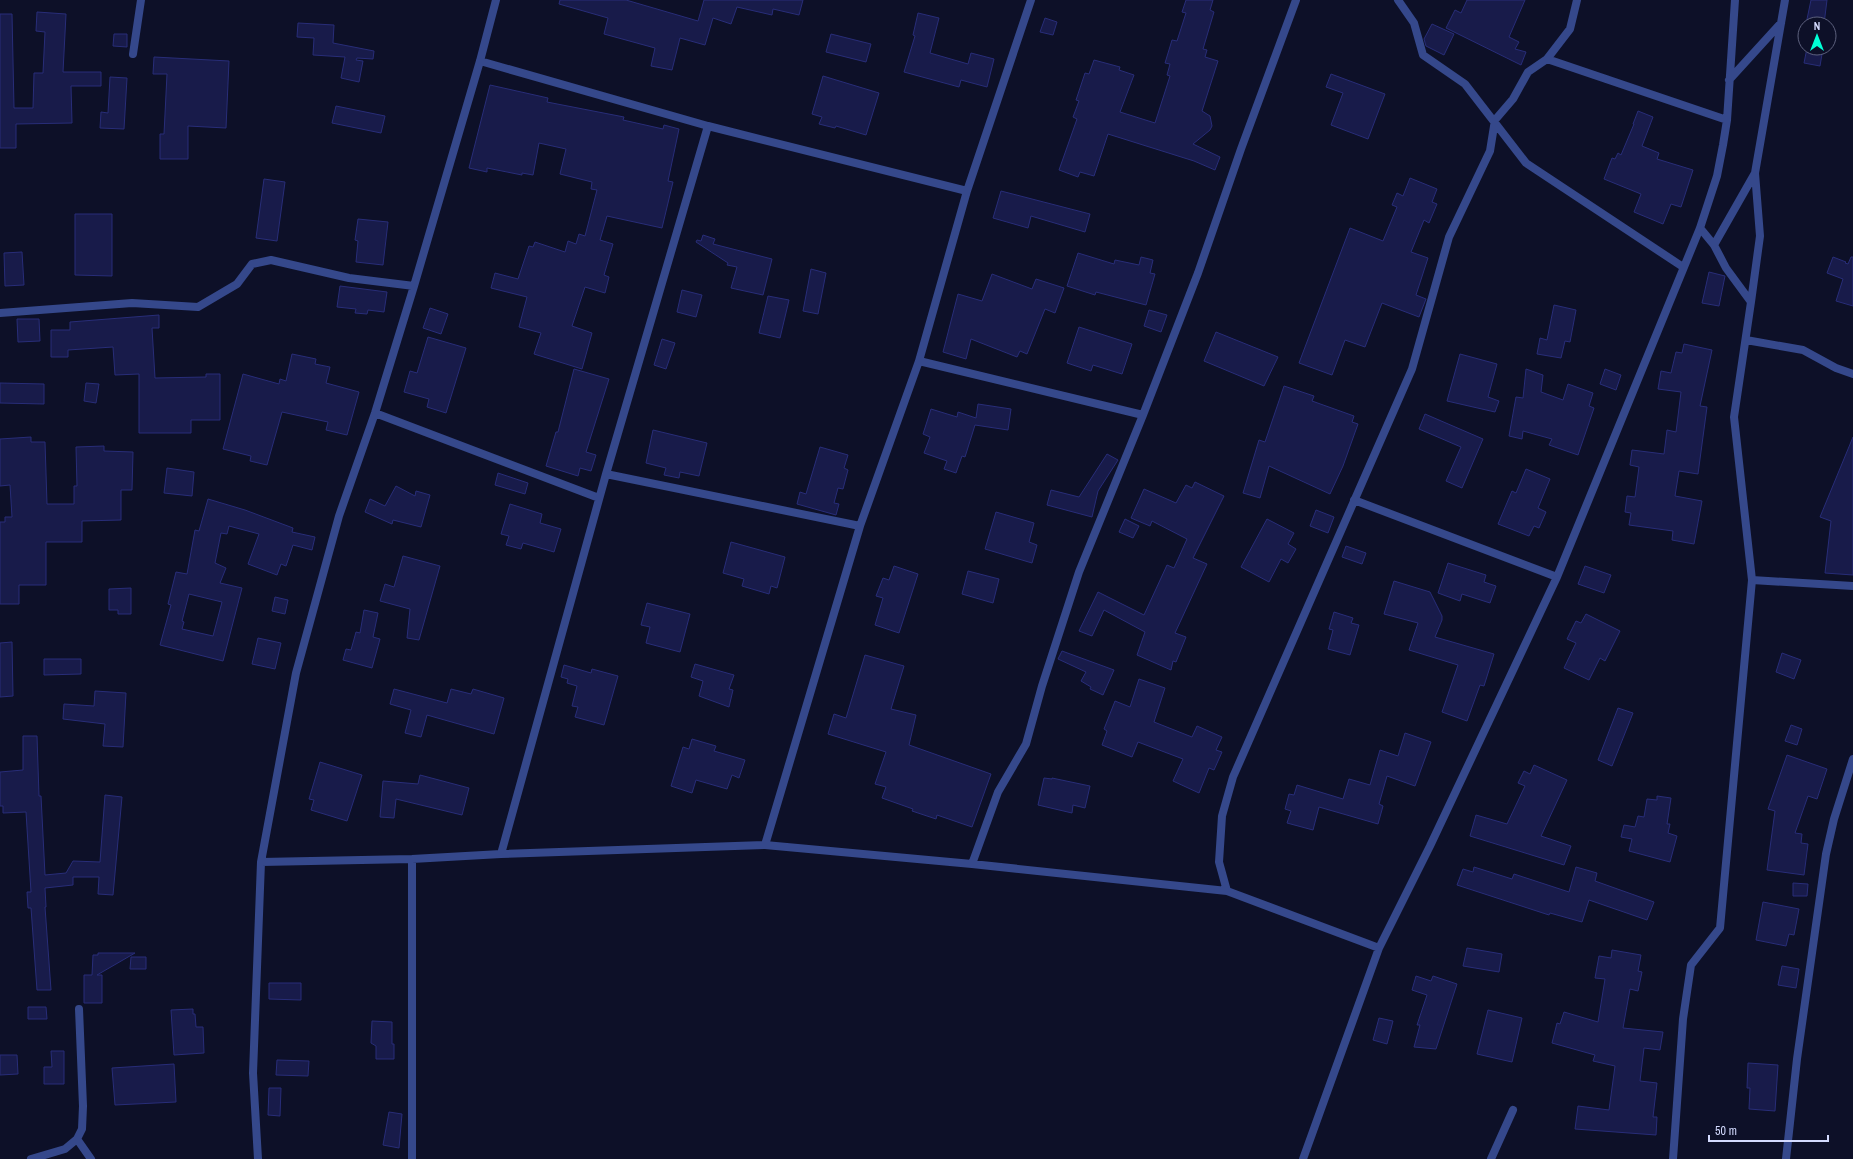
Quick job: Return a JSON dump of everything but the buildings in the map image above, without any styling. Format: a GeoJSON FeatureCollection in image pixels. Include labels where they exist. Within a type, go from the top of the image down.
{"type":"FeatureCollection","features":[{"type":"Feature","properties":{"kind":"street"},"geometry":{"type":"LineString","coordinates":[[133,54],[141,0]]}},
{"type":"Feature","properties":{"kind":"street"},"geometry":{"type":"LineString","coordinates":[[258,1159],[253,1073],[261,862],[296,673],[339,516],[375,412],[414,286],[480,62],[496,0]]}},
{"type":"Feature","properties":{"kind":"street"},"geometry":{"type":"LineString","coordinates":[[765,845],[860,526],[919,361],[967,191],[1030,0]]}},
{"type":"Feature","properties":{"kind":"street"},"geometry":{"type":"LineString","coordinates":[[972,864],[998,792],[1026,744],[1042,686],[1079,572],[1143,415],[1198,272],[1241,149],[1296,0]]}},
{"type":"Feature","properties":{"kind":"street"},"geometry":{"type":"LineString","coordinates":[[1398,0],[1414,23],[1423,55],[1464,84],[1495,120],[1526,163],[1683,267]]}},
{"type":"Feature","properties":{"kind":"street"},"geometry":{"type":"LineString","coordinates":[[1227,891],[1219,862],[1222,816],[1233,777],[1412,369],[1449,237],[1490,151],[1495,120],[1513,99],[1528,72],[1547,59],[1570,29],[1577,0]]}},
{"type":"Feature","properties":{"kind":"street"},"geometry":{"type":"LineString","coordinates":[[1303,1159],[1379,948],[1433,839],[1556,577],[1700,228],[1717,176],[1727,120],[1735,0]]}},
{"type":"Feature","properties":{"kind":"street"},"geometry":{"type":"LineString","coordinates":[[1674,1159],[1683,1019],[1691,965],[1720,928],[1752,580],[1734,417],[1760,236],[1755,173],[1785,0]]}},
{"type":"Feature","properties":{"kind":"street"},"geometry":{"type":"LineString","coordinates":[[1729,80],[1781,23]]}},
{"type":"Feature","properties":{"kind":"street"},"geometry":{"type":"LineString","coordinates":[[1547,59],[1727,120]]}},
{"type":"Feature","properties":{"kind":"street"},"geometry":{"type":"LineString","coordinates":[[480,62],[708,126],[967,191]]}},
{"type":"Feature","properties":{"kind":"street"},"geometry":{"type":"LineString","coordinates":[[502,854],[606,474],[708,126]]}},
{"type":"Feature","properties":{"kind":"street"},"geometry":{"type":"LineString","coordinates":[[1714,245],[1755,173]]}},
{"type":"Feature","properties":{"kind":"street"},"geometry":{"type":"LineString","coordinates":[[1700,228],[1714,245],[1726,268],[1751,302]]}},
{"type":"Feature","properties":{"kind":"street"},"geometry":{"type":"LineString","coordinates":[[0,313],[132,303],[198,307],[237,284],[252,264],[270,260],[349,278],[414,286]]}},
{"type":"Feature","properties":{"kind":"street"},"geometry":{"type":"LineString","coordinates":[[1746,340],[1803,350],[1836,368],[1853,374]]}},
{"type":"Feature","properties":{"kind":"street"},"geometry":{"type":"LineString","coordinates":[[919,361],[1143,415]]}},
{"type":"Feature","properties":{"kind":"street"},"geometry":{"type":"LineString","coordinates":[[375,412],[600,498]]}},
{"type":"Feature","properties":{"kind":"street"},"geometry":{"type":"LineString","coordinates":[[606,474],[860,526]]}},
{"type":"Feature","properties":{"kind":"street"},"geometry":{"type":"LineString","coordinates":[[1354,500],[1556,577]]}},
{"type":"Feature","properties":{"kind":"street"},"geometry":{"type":"LineString","coordinates":[[1752,580],[1853,586]]}},
{"type":"Feature","properties":{"kind":"street"},"geometry":{"type":"LineString","coordinates":[[1786,1159],[1797,1059],[1826,854],[1834,819],[1853,759]]}},
{"type":"Feature","properties":{"kind":"street"},"geometry":{"type":"LineString","coordinates":[[261,862],[412,859],[502,854],[765,845],[972,864],[1227,891],[1379,948]]}},
{"type":"Feature","properties":{"kind":"street"},"geometry":{"type":"LineString","coordinates":[[412,859],[412,1159]]}},
{"type":"Feature","properties":{"kind":"street"},"geometry":{"type":"LineString","coordinates":[[31,1159],[65,1149],[77,1139],[82,1129],[83,1106],[79,1009]]}},
{"type":"Feature","properties":{"kind":"street"},"geometry":{"type":"LineString","coordinates":[[1491,1159],[1513,1110]]}},
{"type":"Feature","properties":{"kind":"street"},"geometry":{"type":"LineString","coordinates":[[77,1139],[91,1159]]}}]}
